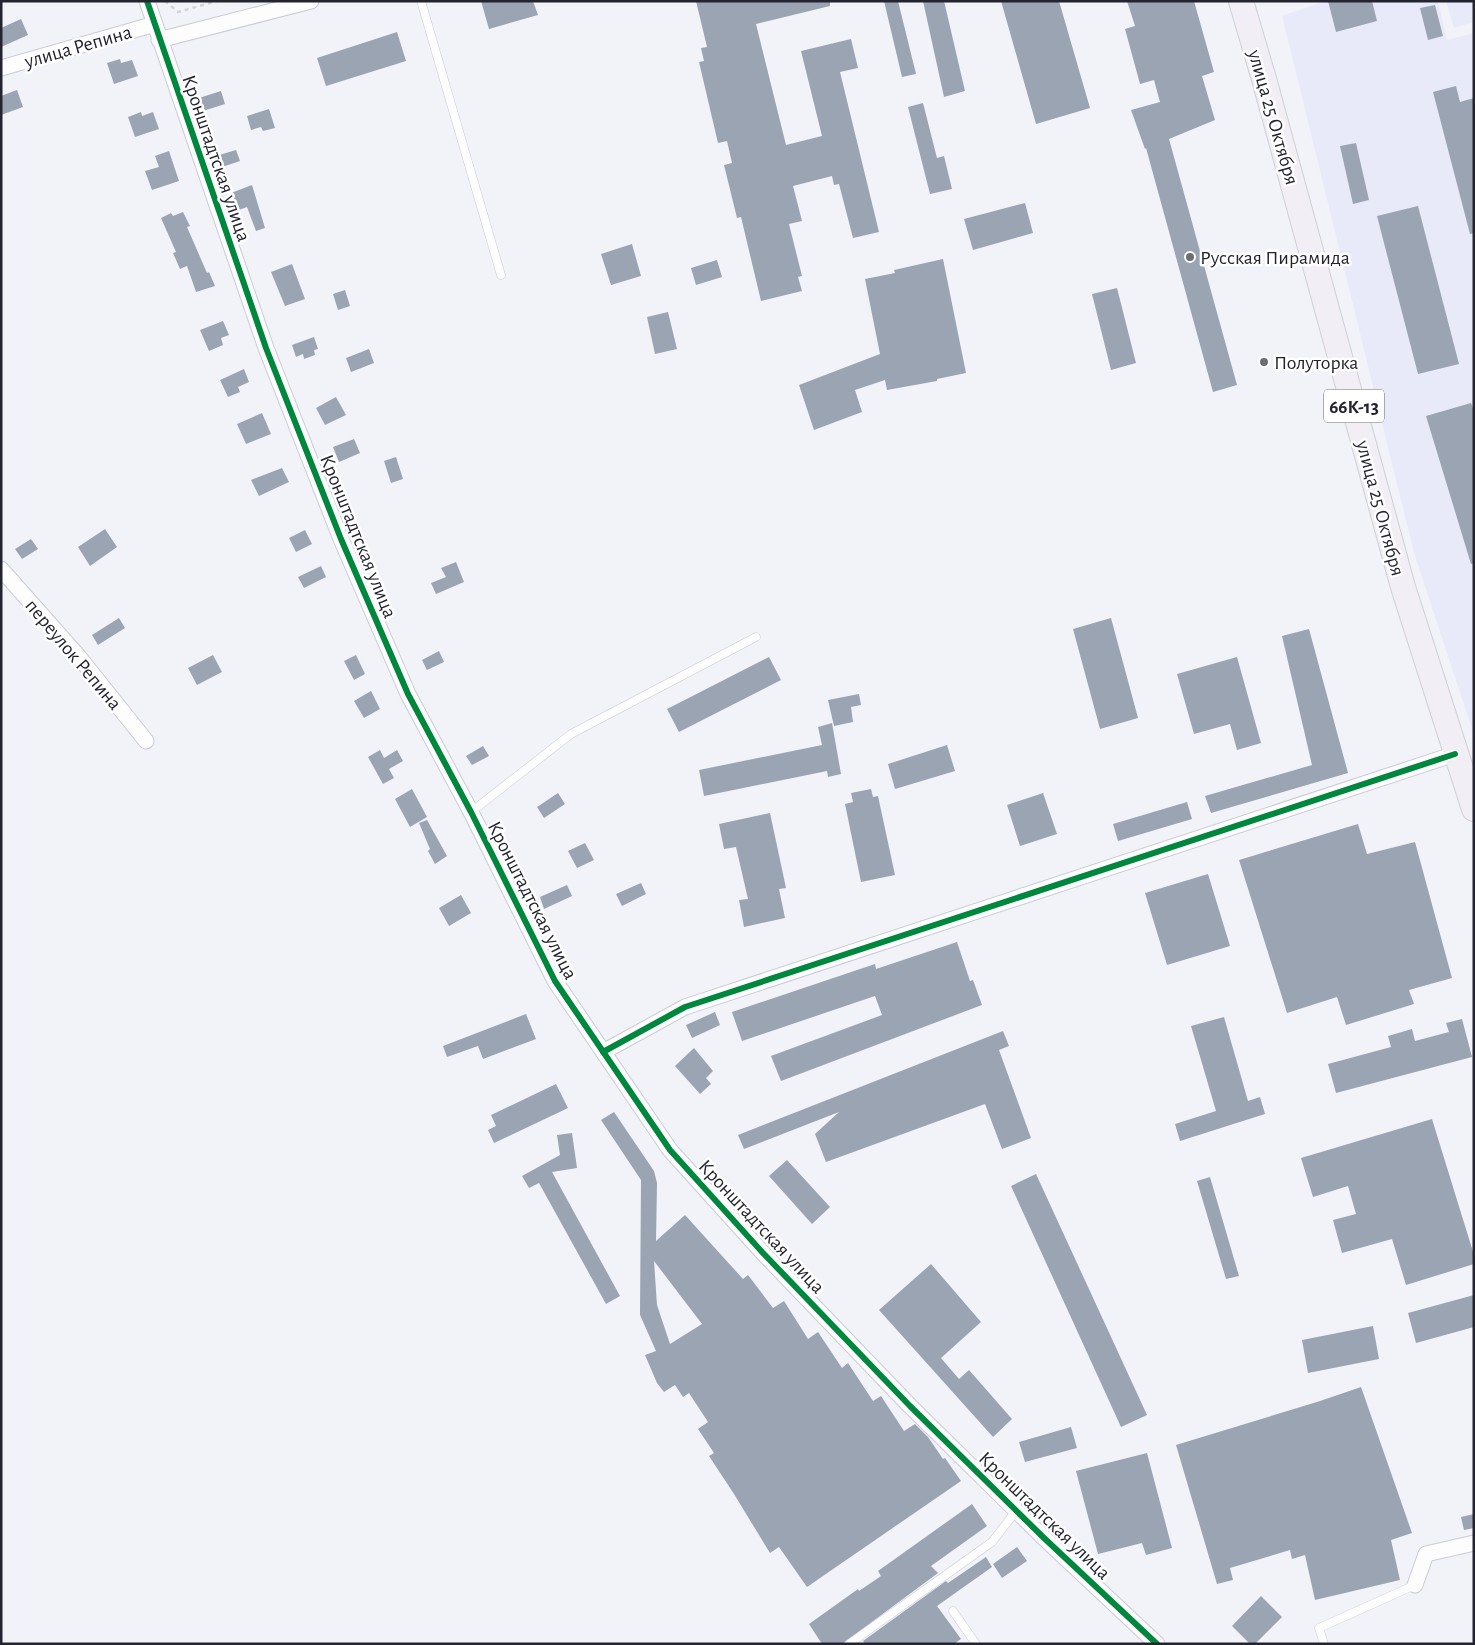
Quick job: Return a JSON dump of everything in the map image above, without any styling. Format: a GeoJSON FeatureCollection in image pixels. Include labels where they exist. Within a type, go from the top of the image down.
{"type":"FeatureCollection","features":[{"type":"Feature","properties":{"kind":"main road","name":"улица 25 Октября"},"geometry":{"type":"LineString","coordinates":[[1241,1],[1403,587],[1474,809]]}},
{"type":"Feature","properties":{"kind":"street","name":"Кронштадтская улица"},"geometry":{"type":"LineString","coordinates":[[147,1],[266,348],[341,539],[408,694],[471,812],[555,981],[670,1150],[763,1254],[910,1406],[1016,1510],[1158,1644]]}},
{"type":"Feature","properties":{"kind":"street","name":"улица Репина"},"geometry":{"type":"LineString","coordinates":[[159,40],[311,1]]}},
{"type":"Feature","properties":{"kind":"street","name":"улица Репина"},"geometry":{"type":"LineString","coordinates":[[1,68],[155,24]]}},
{"type":"Feature","properties":{"kind":"street","name":"переулок Репина"},"geometry":{"type":"LineString","coordinates":[[1,569],[79,657],[146,741]]}},
{"type":"Feature","properties":{"kind":"street"},"geometry":{"type":"LineString","coordinates":[[602,1052],[685,1007],[1455,754]]}},
{"type":"Feature","properties":{"kind":"street"},"geometry":{"type":"LineString","coordinates":[[1415,1585],[1426,1554],[1474,1543]]}},
{"type":"Feature","properties":{"kind":"lane"},"geometry":{"type":"LineString","coordinates":[[421,1],[501,275]]}},
{"type":"Feature","properties":{"kind":"lane"},"geometry":{"type":"LineString","coordinates":[[471,812],[571,734],[756,637]]}},
{"type":"Feature","properties":{"kind":"lane"},"geometry":{"type":"LineString","coordinates":[[850,1644],[992,1542],[1016,1510]]}},
{"type":"Feature","properties":{"kind":"lane"},"geometry":{"type":"LineString","coordinates":[[1324,1644],[1319,1628],[1415,1585]]}},
{"type":"Feature","properties":{"kind":"lane"},"geometry":{"type":"LineString","coordinates":[[953,1611],[976,1644]]}},
{"type":"Feature","properties":{"kind":"path"},"geometry":{"type":"LineString","coordinates":[[165,1],[178,12],[217,1]]}},
{"type":"Feature","properties":{"kind":"shaded area"},"geometry":{"type":"Polygon","coordinates":[[[1326,1],[1438,1],[1447,40],[1474,33],[1474,735],[1414,553],[1282,16],[1326,1]]]}},
{"type":"Feature","properties":{"kind":"shaded area"},"geometry":{"type":"Polygon","coordinates":[[[1446,1],[1474,1],[1474,22],[1454,28],[1446,1]]]}},
{"type":"Feature","properties":{"kind":"building"},"geometry":{"type":"Polygon","coordinates":[[[481,1],[533,1],[538,15],[489,29],[481,1]]]}},
{"type":"Feature","properties":{"kind":"building"},"geometry":{"type":"Polygon","coordinates":[[[696,1],[830,1],[830,6],[756,24],[786,145],[822,136],[801,51],[851,39],[858,68],[840,72],[879,232],[853,238],[839,184],[834,185],[832,176],[793,186],[802,221],[789,224],[802,276],[798,277],[802,291],[761,301],[741,217],[737,218],[724,165],[732,163],[727,141],[718,143],[699,62],[704,61],[701,48],[707,47],[696,1]]]}},
{"type":"Feature","properties":{"kind":"building"},"geometry":{"type":"Polygon","coordinates":[[[884,1],[898,1],[916,74],[902,77],[884,1]]]}},
{"type":"Feature","properties":{"kind":"building"},"geometry":{"type":"Polygon","coordinates":[[[923,1],[944,1],[965,91],[944,97],[923,1]]]}},
{"type":"Feature","properties":{"kind":"building"},"geometry":{"type":"Polygon","coordinates":[[[1001,1],[1059,1],[1090,108],[1036,124],[1001,1]]]}},
{"type":"Feature","properties":{"kind":"building"},"geometry":{"type":"Polygon","coordinates":[[[1127,1],[1194,1],[1214,72],[1202,76],[1215,120],[1169,139],[1237,385],[1213,392],[1146,148],[1131,110],[1160,102],[1154,80],[1140,84],[1125,29],[1135,26],[1127,1]]]}},
{"type":"Feature","properties":{"kind":"building"},"geometry":{"type":"Polygon","coordinates":[[[1328,1],[1372,1],[1377,21],[1336,32],[1328,1]]]}},
{"type":"Feature","properties":{"kind":"building"},"geometry":{"type":"Polygon","coordinates":[[[1435,5],[1443,36],[1428,40],[1420,8],[1435,5]]]}},
{"type":"Feature","properties":{"kind":"building"},"geometry":{"type":"Polygon","coordinates":[[[21,19],[28,35],[1,47],[1,28],[21,19]]]}},
{"type":"Feature","properties":{"kind":"building"},"geometry":{"type":"Polygon","coordinates":[[[397,32],[406,61],[326,86],[317,58],[397,32]]]}},
{"type":"Feature","properties":{"kind":"building"},"geometry":{"type":"Polygon","coordinates":[[[120,59],[121,63],[132,60],[138,76],[114,84],[107,63],[120,59]]]}},
{"type":"Feature","properties":{"kind":"building"},"geometry":{"type":"Polygon","coordinates":[[[1456,86],[1460,102],[1474,98],[1474,233],[1470,234],[1433,92],[1456,86]]]}},
{"type":"Feature","properties":{"kind":"building"},"geometry":{"type":"Polygon","coordinates":[[[17,90],[23,107],[1,115],[1,96],[17,90]]]}},
{"type":"Feature","properties":{"kind":"building"},"geometry":{"type":"Polygon","coordinates":[[[221,91],[225,104],[203,111],[199,98],[221,91]]]}},
{"type":"Feature","properties":{"kind":"building"},"geometry":{"type":"Polygon","coordinates":[[[923,103],[937,158],[944,156],[952,189],[930,194],[908,107],[923,103]]]}},
{"type":"Feature","properties":{"kind":"building"},"geometry":{"type":"Polygon","coordinates":[[[269,109],[275,128],[263,131],[261,127],[251,130],[247,116],[269,109]]]}},
{"type":"Feature","properties":{"kind":"building"},"geometry":{"type":"Polygon","coordinates":[[[141,112],[142,116],[153,112],[159,129],[135,137],[128,117],[141,112]]]}},
{"type":"Feature","properties":{"kind":"building"},"geometry":{"type":"Polygon","coordinates":[[[1356,143],[1369,200],[1353,204],[1340,146],[1356,143]]]}},
{"type":"Feature","properties":{"kind":"building"},"geometry":{"type":"Polygon","coordinates":[[[236,150],[240,161],[219,168],[216,156],[236,150]]]}},
{"type":"Feature","properties":{"kind":"building"},"geometry":{"type":"Polygon","coordinates":[[[169,151],[179,181],[152,190],[145,171],[159,167],[155,156],[169,151]]]}},
{"type":"Feature","properties":{"kind":"building"},"geometry":{"type":"Polygon","coordinates":[[[252,185],[265,228],[256,231],[247,207],[236,211],[231,193],[252,185]]]}},
{"type":"Feature","properties":{"kind":"building"},"geometry":{"type":"Polygon","coordinates":[[[1025,203],[1033,233],[973,250],[964,219],[1025,203]]]}},
{"type":"Feature","properties":{"kind":"building"},"geometry":{"type":"Polygon","coordinates":[[[1418,206],[1459,364],[1418,374],[1377,216],[1418,206]]]}},
{"type":"Feature","properties":{"kind":"building"},"geometry":{"type":"Polygon","coordinates":[[[183,212],[190,226],[187,227],[207,273],[209,272],[215,286],[196,292],[187,266],[180,269],[173,253],[176,252],[161,218],[171,213],[173,216],[183,212]]]}},
{"type":"Feature","properties":{"kind":"building"},"geometry":{"type":"Polygon","coordinates":[[[632,244],[641,276],[611,285],[601,254],[632,244]]]}},
{"type":"Feature","properties":{"kind":"building"},"geometry":{"type":"Polygon","coordinates":[[[943,259],[966,373],[937,379],[937,381],[887,390],[885,380],[855,390],[862,412],[814,430],[799,385],[880,354],[865,279],[895,273],[894,270],[943,259]]]}},
{"type":"Feature","properties":{"kind":"building"},"geometry":{"type":"Polygon","coordinates":[[[717,260],[722,277],[696,285],[691,268],[717,260]]]}},
{"type":"Feature","properties":{"kind":"building"},"geometry":{"type":"Polygon","coordinates":[[[292,264],[305,299],[285,306],[271,272],[292,264]]]}},
{"type":"Feature","properties":{"kind":"building"},"geometry":{"type":"Polygon","coordinates":[[[1117,288],[1136,363],[1111,370],[1092,294],[1117,288]]]}},
{"type":"Feature","properties":{"kind":"building"},"geometry":{"type":"Polygon","coordinates":[[[345,290],[350,306],[338,310],[333,294],[345,290]]]}},
{"type":"Feature","properties":{"kind":"building"},"geometry":{"type":"Polygon","coordinates":[[[668,312],[677,349],[655,354],[647,317],[668,312]]]}},
{"type":"Feature","properties":{"kind":"building"},"geometry":{"type":"Polygon","coordinates":[[[223,321],[229,335],[221,338],[223,345],[209,351],[200,330],[223,321]]]}},
{"type":"Feature","properties":{"kind":"building"},"geometry":{"type":"Polygon","coordinates":[[[314,337],[318,349],[314,350],[315,355],[304,359],[303,354],[296,357],[292,345],[314,337]]]}},
{"type":"Feature","properties":{"kind":"building"},"geometry":{"type":"Polygon","coordinates":[[[369,349],[374,363],[351,372],[346,358],[369,349]]]}},
{"type":"Feature","properties":{"kind":"building"},"geometry":{"type":"Polygon","coordinates":[[[244,369],[249,382],[238,387],[240,392],[228,397],[220,380],[244,369]]]}},
{"type":"Feature","properties":{"kind":"building"},"geometry":{"type":"Polygon","coordinates":[[[336,397],[346,415],[325,425],[316,408],[336,397]]]}},
{"type":"Feature","properties":{"kind":"building"},"geometry":{"type":"Polygon","coordinates":[[[1471,403],[1474,411],[1474,563],[1471,564],[1426,416],[1471,403]]]}},
{"type":"Feature","properties":{"kind":"building"},"geometry":{"type":"Polygon","coordinates":[[[262,413],[271,434],[246,444],[237,424],[262,413]]]}},
{"type":"Feature","properties":{"kind":"building"},"geometry":{"type":"Polygon","coordinates":[[[354,439],[360,453],[339,462],[333,447],[354,439]]]}},
{"type":"Feature","properties":{"kind":"building"},"geometry":{"type":"Polygon","coordinates":[[[396,457],[403,479],[391,483],[384,461],[396,457]]]}},
{"type":"Feature","properties":{"kind":"building"},"geometry":{"type":"Polygon","coordinates":[[[282,468],[289,482],[259,496],[251,480],[282,468]]]}},
{"type":"Feature","properties":{"kind":"building"},"geometry":{"type":"Polygon","coordinates":[[[105,529],[117,547],[90,566],[78,547],[105,529]]]}},
{"type":"Feature","properties":{"kind":"building"},"geometry":{"type":"Polygon","coordinates":[[[305,530],[312,544],[296,552],[289,538],[305,530]]]}},
{"type":"Feature","properties":{"kind":"building"},"geometry":{"type":"Polygon","coordinates":[[[31,539],[38,549],[22,559],[15,549],[31,539]]]}},
{"type":"Feature","properties":{"kind":"building"},"geometry":{"type":"Polygon","coordinates":[[[456,562],[464,582],[436,594],[431,583],[446,577],[441,568],[456,562]]]}},
{"type":"Feature","properties":{"kind":"building"},"geometry":{"type":"Polygon","coordinates":[[[321,566],[326,577],[304,588],[298,577],[321,566]]]}},
{"type":"Feature","properties":{"kind":"building"},"geometry":{"type":"Polygon","coordinates":[[[119,618],[125,628],[98,645],[92,635],[119,618]]]}},
{"type":"Feature","properties":{"kind":"building"},"geometry":{"type":"Polygon","coordinates":[[[1111,618],[1138,718],[1100,729],[1073,629],[1111,618]]]}},
{"type":"Feature","properties":{"kind":"building"},"geometry":{"type":"Polygon","coordinates":[[[1309,629],[1348,773],[1211,813],[1205,796],[1312,765],[1282,636],[1309,629]]]}},
{"type":"Feature","properties":{"kind":"building"},"geometry":{"type":"Polygon","coordinates":[[[439,651],[444,662],[427,670],[422,660],[439,651]]]}},
{"type":"Feature","properties":{"kind":"building"},"geometry":{"type":"Polygon","coordinates":[[[213,655],[222,672],[197,685],[188,668],[213,655]]]}},
{"type":"Feature","properties":{"kind":"building"},"geometry":{"type":"Polygon","coordinates":[[[356,655],[365,674],[354,680],[344,661],[356,655]]]}},
{"type":"Feature","properties":{"kind":"building"},"geometry":{"type":"Polygon","coordinates":[[[769,657],[781,680],[679,732],[667,709],[769,657]]]}},
{"type":"Feature","properties":{"kind":"building"},"geometry":{"type":"Polygon","coordinates":[[[1237,657],[1261,743],[1237,750],[1230,724],[1194,734],[1177,674],[1237,657]]]}},
{"type":"Feature","properties":{"kind":"building"},"geometry":{"type":"Polygon","coordinates":[[[371,691],[380,709],[364,718],[354,701],[371,691]]]}},
{"type":"Feature","properties":{"kind":"building"},"geometry":{"type":"Polygon","coordinates":[[[859,694],[861,705],[851,707],[853,722],[834,726],[828,700],[859,694]]]}},
{"type":"Feature","properties":{"kind":"building"},"geometry":{"type":"Polygon","coordinates":[[[832,723],[841,774],[828,777],[827,771],[704,796],[699,770],[822,745],[818,727],[832,723]]]}},
{"type":"Feature","properties":{"kind":"building"},"geometry":{"type":"Polygon","coordinates":[[[947,745],[955,771],[895,789],[888,764],[947,745]]]}},
{"type":"Feature","properties":{"kind":"building"},"geometry":{"type":"Polygon","coordinates":[[[483,746],[489,756],[472,765],[466,756],[483,746]]]}},
{"type":"Feature","properties":{"kind":"building"},"geometry":{"type":"Polygon","coordinates":[[[380,750],[384,758],[397,750],[403,761],[389,769],[394,778],[383,784],[368,757],[380,750]]]}},
{"type":"Feature","properties":{"kind":"building"},"geometry":{"type":"Polygon","coordinates":[[[412,789],[427,817],[410,827],[395,799],[412,789]]]}},
{"type":"Feature","properties":{"kind":"building"},"geometry":{"type":"Polygon","coordinates":[[[871,789],[873,797],[878,796],[895,875],[861,882],[845,804],[853,802],[851,793],[871,789]]]}},
{"type":"Feature","properties":{"kind":"building"},"geometry":{"type":"Polygon","coordinates":[[[558,793],[565,804],[544,818],[537,807],[558,793]]]}},
{"type":"Feature","properties":{"kind":"building"},"geometry":{"type":"Polygon","coordinates":[[[1043,793],[1057,834],[1020,846],[1007,805],[1043,793]]]}},
{"type":"Feature","properties":{"kind":"building"},"geometry":{"type":"Polygon","coordinates":[[[1187,802],[1192,819],[1118,841],[1113,824],[1187,802]]]}},
{"type":"Feature","properties":{"kind":"building"},"geometry":{"type":"Polygon","coordinates":[[[770,813],[786,888],[779,889],[785,918],[744,927],[739,900],[748,899],[736,847],[724,849],[719,824],[770,813]]]}},
{"type":"Feature","properties":{"kind":"building"},"geometry":{"type":"Polygon","coordinates":[[[427,820],[447,856],[435,864],[428,851],[430,849],[419,823],[427,820]]]}},
{"type":"Feature","properties":{"kind":"building"},"geometry":{"type":"Polygon","coordinates":[[[1358,824],[1367,854],[1415,842],[1452,978],[1409,990],[1414,1004],[1346,1025],[1337,997],[1287,1013],[1239,860],[1358,824]]]}},
{"type":"Feature","properties":{"kind":"building"},"geometry":{"type":"Polygon","coordinates":[[[585,843],[594,860],[577,868],[568,851],[585,843]]]}},
{"type":"Feature","properties":{"kind":"building"},"geometry":{"type":"Polygon","coordinates":[[[1208,874],[1230,946],[1167,965],[1145,893],[1208,874]]]}},
{"type":"Feature","properties":{"kind":"building"},"geometry":{"type":"Polygon","coordinates":[[[641,883],[646,894],[622,906],[616,894],[641,883]]]}},
{"type":"Feature","properties":{"kind":"building"},"geometry":{"type":"Polygon","coordinates":[[[567,885],[572,896],[544,909],[540,897],[567,885]]]}},
{"type":"Feature","properties":{"kind":"building"},"geometry":{"type":"Polygon","coordinates":[[[461,895],[471,913],[449,926],[439,908],[461,895]]]}},
{"type":"Feature","properties":{"kind":"building"},"geometry":{"type":"Polygon","coordinates":[[[957,942],[970,981],[973,980],[982,1005],[781,1081],[771,1056],[882,1015],[875,996],[742,1041],[732,1012],[875,964],[876,969],[957,942]]]}},
{"type":"Feature","properties":{"kind":"building"},"geometry":{"type":"Polygon","coordinates":[[[715,1012],[720,1025],[692,1038],[686,1025],[715,1012]]]}},
{"type":"Feature","properties":{"kind":"building"},"geometry":{"type":"Polygon","coordinates":[[[526,1014],[536,1039],[483,1059],[478,1046],[447,1057],[443,1046],[526,1014]]]}},
{"type":"Feature","properties":{"kind":"building"},"geometry":{"type":"Polygon","coordinates":[[[1224,1017],[1248,1101],[1260,1097],[1265,1114],[1180,1141],[1175,1124],[1216,1111],[1191,1026],[1224,1017]]]}},
{"type":"Feature","properties":{"kind":"building"},"geometry":{"type":"Polygon","coordinates":[[[1462,1019],[1472,1057],[1336,1093],[1328,1064],[1391,1047],[1388,1036],[1412,1029],[1415,1041],[1449,1032],[1446,1023],[1462,1019]]]}},
{"type":"Feature","properties":{"kind":"building"},"geometry":{"type":"Polygon","coordinates":[[[1003,1031],[1009,1046],[999,1050],[1031,1138],[1002,1149],[985,1104],[826,1162],[815,1134],[839,1112],[744,1149],[738,1135],[1003,1031]]]}},
{"type":"Feature","properties":{"kind":"building"},"geometry":{"type":"Polygon","coordinates":[[[694,1048],[713,1071],[706,1078],[711,1084],[700,1094],[675,1066],[694,1048]]]}},
{"type":"Feature","properties":{"kind":"building"},"geometry":{"type":"Polygon","coordinates":[[[556,1084],[568,1108],[494,1143],[488,1130],[496,1126],[491,1115],[556,1084]]]}},
{"type":"Feature","properties":{"kind":"building"},"geometry":{"type":"Polygon","coordinates":[[[614,1112],[654,1171],[657,1183],[656,1241],[685,1215],[743,1279],[748,1275],[773,1308],[784,1301],[808,1339],[818,1332],[842,1368],[848,1363],[873,1401],[881,1396],[904,1431],[915,1424],[928,1437],[943,1459],[945,1458],[961,1481],[807,1587],[779,1547],[770,1553],[709,1456],[714,1453],[698,1429],[708,1422],[689,1393],[683,1397],[675,1385],[664,1392],[657,1383],[645,1355],[656,1351],[640,1315],[641,1180],[601,1120],[614,1112]],[[654,1261],[657,1305],[670,1344],[702,1324],[654,1261]]]}},
{"type":"Feature","properties":{"kind":"building"},"geometry":{"type":"Polygon","coordinates":[[[1432,1119],[1474,1255],[1474,1264],[1406,1285],[1392,1239],[1342,1253],[1333,1220],[1356,1214],[1348,1186],[1313,1197],[1301,1158],[1432,1119]]]}},
{"type":"Feature","properties":{"kind":"building"},"geometry":{"type":"Polygon","coordinates":[[[572,1133],[577,1168],[552,1172],[620,1296],[606,1304],[539,1183],[529,1188],[522,1176],[560,1155],[557,1135],[572,1133]]]}},
{"type":"Feature","properties":{"kind":"building"},"geometry":{"type":"Polygon","coordinates":[[[787,1160],[830,1207],[812,1224],[769,1176],[787,1160]]]}},
{"type":"Feature","properties":{"kind":"building"},"geometry":{"type":"Polygon","coordinates":[[[1036,1174],[1147,1415],[1121,1427],[1011,1186],[1036,1174]]]}},
{"type":"Feature","properties":{"kind":"building"},"geometry":{"type":"Polygon","coordinates":[[[1210,1177],[1239,1276],[1226,1279],[1197,1181],[1210,1177]]]}},
{"type":"Feature","properties":{"kind":"building"},"geometry":{"type":"Polygon","coordinates":[[[931,1264],[981,1322],[941,1358],[959,1379],[969,1370],[1012,1419],[993,1437],[879,1310],[931,1264]]]}},
{"type":"Feature","properties":{"kind":"building"},"geometry":{"type":"Polygon","coordinates":[[[1474,1295],[1474,1327],[1416,1343],[1408,1313],[1474,1295]]]}},
{"type":"Feature","properties":{"kind":"building"},"geometry":{"type":"Polygon","coordinates":[[[1373,1326],[1379,1359],[1308,1373],[1302,1340],[1373,1326]]]}},
{"type":"Feature","properties":{"kind":"building"},"geometry":{"type":"Polygon","coordinates":[[[1361,1387],[1412,1533],[1391,1540],[1400,1580],[1315,1600],[1305,1555],[1292,1559],[1290,1550],[1230,1568],[1233,1580],[1217,1584],[1176,1445],[1361,1387]]]}},
{"type":"Feature","properties":{"kind":"building"},"geometry":{"type":"Polygon","coordinates":[[[1071,1427],[1077,1448],[1025,1462],[1019,1442],[1071,1427]]]}},
{"type":"Feature","properties":{"kind":"building"},"geometry":{"type":"Polygon","coordinates":[[[1147,1453],[1172,1548],[1146,1555],[1142,1543],[1098,1554],[1076,1471],[1147,1453]]]}},
{"type":"Feature","properties":{"kind":"building"},"geometry":{"type":"Polygon","coordinates":[[[972,1504],[987,1526],[931,1566],[938,1573],[842,1644],[822,1644],[809,1624],[858,1589],[859,1591],[881,1576],[878,1571],[972,1504]]]}},
{"type":"Feature","properties":{"kind":"building"},"geometry":{"type":"Polygon","coordinates":[[[1474,1514],[1474,1528],[1464,1530],[1461,1517],[1474,1514]]]}},
{"type":"Feature","properties":{"kind":"building"},"geometry":{"type":"Polygon","coordinates":[[[1017,1547],[1027,1561],[1002,1578],[993,1564],[1017,1547]]]}},
{"type":"Feature","properties":{"kind":"building"},"geometry":{"type":"Polygon","coordinates":[[[986,1557],[992,1567],[937,1606],[961,1639],[954,1644],[865,1644],[863,1641],[946,1581],[948,1583],[986,1557]]]}},
{"type":"Feature","properties":{"kind":"building"},"geometry":{"type":"Polygon","coordinates":[[[1261,1596],[1282,1617],[1255,1644],[1250,1644],[1232,1626],[1261,1596]]]}},
{"type":"Feature","properties":{"kind":"cycle path"},"geometry":{"type":"LineString","coordinates":[[147,1],[266,348],[341,539],[408,694],[471,812],[555,981],[670,1150],[763,1253],[910,1406],[1044,1538],[1157,1644]]}},
{"type":"Feature","properties":{"kind":"cycle path"},"geometry":{"type":"LineString","coordinates":[[603,1052],[685,1007],[1455,754]]}},
{"type":"Feature","properties":{"kind":"place","name":"Русская Пирамида"},"geometry":{"type":"Point","coordinates":[1190,257]}},
{"type":"Feature","properties":{"kind":"place","name":"Полуторка"},"geometry":{"type":"Point","coordinates":[1264,362]}}]}
